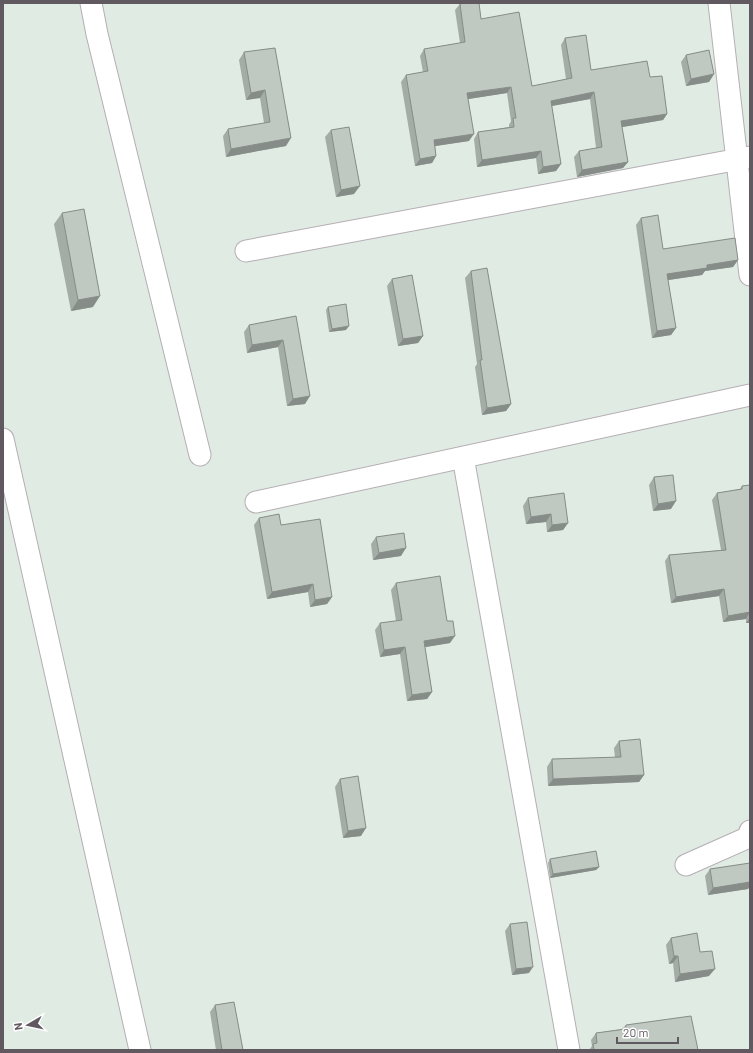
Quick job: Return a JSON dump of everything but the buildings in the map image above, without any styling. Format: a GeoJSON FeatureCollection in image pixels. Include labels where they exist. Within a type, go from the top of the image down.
{"type":"FeatureCollection","features":[{"type":"Feature","properties":{"kind":"street"},"geometry":{"type":"LineString","coordinates":[[91,3],[97,34],[200,455]]}},
{"type":"Feature","properties":{"kind":"street"},"geometry":{"type":"LineString","coordinates":[[719,3],[743,158],[750,275]]}},
{"type":"Feature","properties":{"kind":"street"},"geometry":{"type":"LineString","coordinates":[[246,251],[743,158]]}},
{"type":"Feature","properties":{"kind":"street"},"geometry":{"type":"LineString","coordinates":[[256,502],[750,395]]}},
{"type":"Feature","properties":{"kind":"street"},"geometry":{"type":"LineString","coordinates":[[3,439],[140,1050]]}},
{"type":"Feature","properties":{"kind":"street"},"geometry":{"type":"LineString","coordinates":[[463,457],[569,1050]]}},
{"type":"Feature","properties":{"kind":"street"},"geometry":{"type":"LineString","coordinates":[[686,865],[749,837],[750,831]]}}]}
